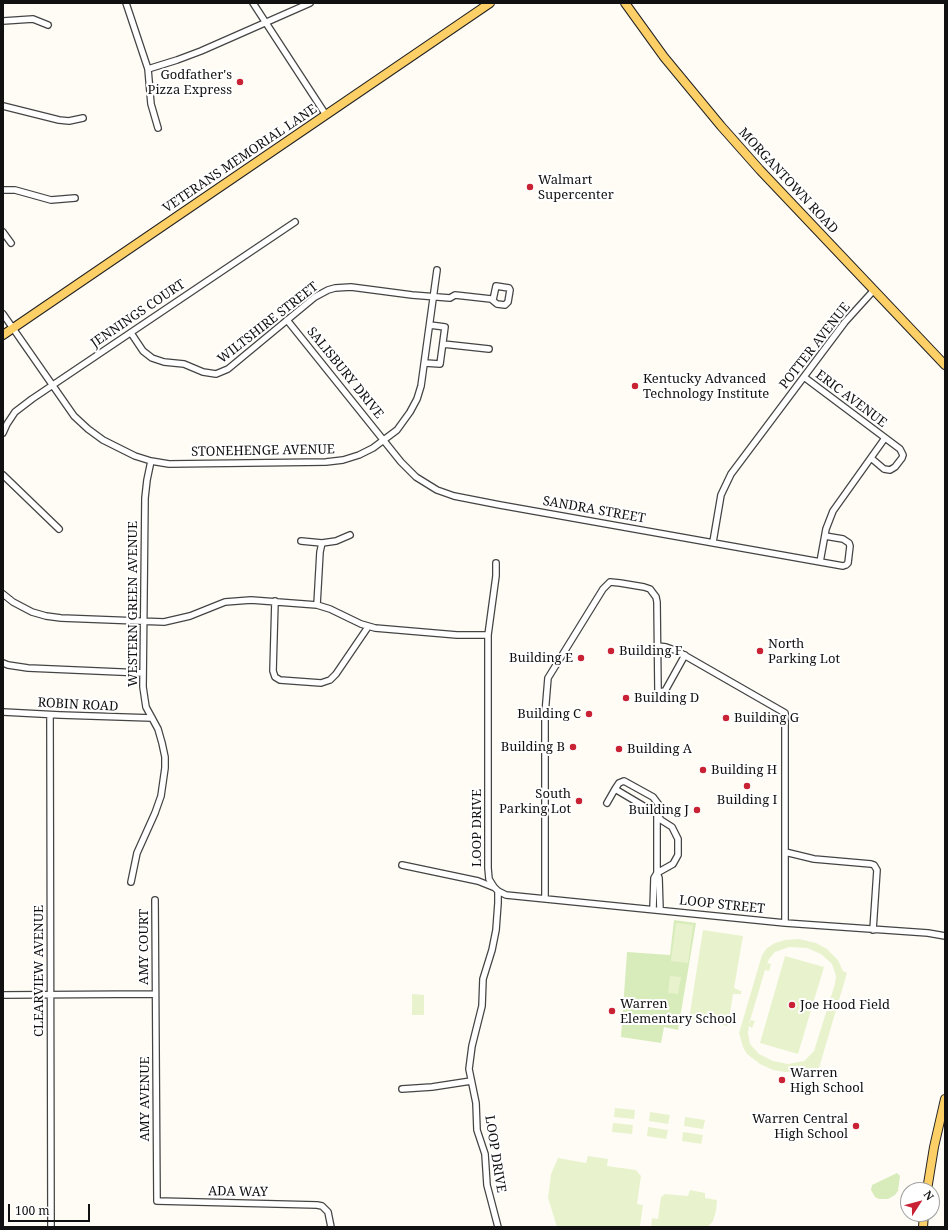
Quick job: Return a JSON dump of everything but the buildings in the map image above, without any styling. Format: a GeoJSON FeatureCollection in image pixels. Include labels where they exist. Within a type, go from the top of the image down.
{"type":"FeatureCollection","features":[{"type":"Feature","properties":{"kind":"main road","name":"VETERANS MEMORIAL LANE"},"geometry":{"type":"LineString","coordinates":[[3,335],[490,3]]}},
{"type":"Feature","properties":{"kind":"main road","name":"MORGANTOWN ROAD"},"geometry":{"type":"LineString","coordinates":[[625,3],[664,57],[765,176],[945,366]]}},
{"type":"Feature","properties":{"kind":"main road"},"geometry":{"type":"LineString","coordinates":[[928,1182],[934,1147],[945,1101]]}},
{"type":"Feature","properties":{"kind":"street"},"geometry":{"type":"LineString","coordinates":[[126,3],[148,69],[152,104],[158,128]]}},
{"type":"Feature","properties":{"kind":"street"},"geometry":{"type":"LineString","coordinates":[[253,3],[326,115]]}},
{"type":"Feature","properties":{"kind":"street"},"geometry":{"type":"LineString","coordinates":[[148,69],[201,51],[310,3]]}},
{"type":"Feature","properties":{"kind":"street"},"geometry":{"type":"LineString","coordinates":[[3,21],[33,19],[48,25]]}},
{"type":"Feature","properties":{"kind":"street"},"geometry":{"type":"LineString","coordinates":[[3,106],[59,120],[69,121],[83,118]]}},
{"type":"Feature","properties":{"kind":"street"},"geometry":{"type":"LineString","coordinates":[[3,190],[15,190],[51,200],[75,198]]}},
{"type":"Feature","properties":{"kind":"street","name":"JENNINGS COURT"},"geometry":{"type":"LineString","coordinates":[[3,433],[6,424],[15,412],[52,385],[295,222]]}},
{"type":"Feature","properties":{"kind":"street"},"geometry":{"type":"LineString","coordinates":[[3,232],[11,243]]}},
{"type":"Feature","properties":{"kind":"street","name":"STONEHENGE AVENUE"},"geometry":{"type":"LineString","coordinates":[[3,314],[74,416],[103,440],[135,456],[151,461],[170,464],[326,462],[343,460],[359,455],[373,448],[402,425],[414,406],[420,392],[425,363],[437,270]]}},
{"type":"Feature","properties":{"kind":"street","name":"WILTSHIRE STREET"},"geometry":{"type":"LineString","coordinates":[[131,333],[143,350],[152,358],[164,362],[184,364],[203,372],[216,374],[228,370],[315,297],[335,288],[355,287],[412,295],[450,298],[455,295],[493,300]]}},
{"type":"Feature","properties":{"kind":"street","name":"POTTER AVENUE"},"geometry":{"type":"LineString","coordinates":[[713,542],[721,495],[727,480],[845,322],[874,290]]}},
{"type":"Feature","properties":{"kind":"street","name":"SALISBURY DRIVE"},"geometry":{"type":"LineString","coordinates":[[287,320],[385,440]]}},
{"type":"Feature","properties":{"kind":"street"},"geometry":{"type":"LineString","coordinates":[[425,363],[440,364],[443,344],[445,327],[430,325]]}},
{"type":"Feature","properties":{"kind":"street"},"geometry":{"type":"LineString","coordinates":[[443,344],[489,349]]}},
{"type":"Feature","properties":{"kind":"street","name":"ERIC AVENUE"},"geometry":{"type":"LineString","coordinates":[[804,377],[900,449],[903,455],[893,469],[887,470],[871,458]]}},
{"type":"Feature","properties":{"kind":"street"},"geometry":{"type":"LineString","coordinates":[[820,562],[829,520],[833,512],[885,438]]}},
{"type":"Feature","properties":{"kind":"street","name":"SANDRA STREET"},"geometry":{"type":"LineString","coordinates":[[385,440],[401,462],[416,477],[429,486],[445,493],[500,505],[843,566],[848,563],[849,542],[843,539],[825,536]]}},
{"type":"Feature","properties":{"kind":"street","name":"WESTERN GREEN AVENUE"},"geometry":{"type":"LineString","coordinates":[[131,882],[137,853],[155,813],[163,783],[165,760],[159,734],[144,699],[143,622],[145,498],[151,461]]}},
{"type":"Feature","properties":{"kind":"street"},"geometry":{"type":"LineString","coordinates":[[3,475],[59,529]]}},
{"type":"Feature","properties":{"kind":"street"},"geometry":{"type":"LineString","coordinates":[[301,541],[322,544],[336,542],[350,535]]}},
{"type":"Feature","properties":{"kind":"street"},"geometry":{"type":"LineString","coordinates":[[317,605],[320,552],[322,544]]}},
{"type":"Feature","properties":{"kind":"street","name":"LOOP DRIVE"},"geometry":{"type":"LineString","coordinates":[[496,563],[496,576],[488,635],[488,868],[489,879],[496,889],[498,903],[496,930],[492,950],[483,979],[482,1006],[471,1052],[469,1069],[476,1101],[478,1134],[486,1158],[487,1185],[498,1227]]}},
{"type":"Feature","properties":{"kind":"street"},"geometry":{"type":"LineString","coordinates":[[545,899],[545,714],[548,678],[603,589],[610,582],[644,586],[650,589],[654,594],[657,602],[659,692],[665,691],[685,655]]}},
{"type":"Feature","properties":{"kind":"street"},"geometry":{"type":"LineString","coordinates":[[3,594],[25,609],[46,616],[61,618],[164,622],[177,620],[225,602],[245,600],[275,601],[317,605],[330,609],[368,627],[434,634],[488,635]]}},
{"type":"Feature","properties":{"kind":"street"},"geometry":{"type":"LineString","coordinates":[[275,601],[273,670],[275,676],[280,680],[322,683],[330,680],[336,674],[368,627]]}},
{"type":"Feature","properties":{"kind":"street"},"geometry":{"type":"LineString","coordinates":[[658,646],[671,648],[685,655],[785,713],[785,923]]}},
{"type":"Feature","properties":{"kind":"street"},"geometry":{"type":"LineString","coordinates":[[3,663],[33,668],[143,673]]}},
{"type":"Feature","properties":{"kind":"street","name":"ROBIN ROAD"},"geometry":{"type":"LineString","coordinates":[[3,712],[152,718]]}},
{"type":"Feature","properties":{"kind":"street","name":"CLEARVIEW AVENUE"},"geometry":{"type":"LineString","coordinates":[[50,715],[51,1227]]}},
{"type":"Feature","properties":{"kind":"street"},"geometry":{"type":"LineString","coordinates":[[607,803],[619,783],[622,781],[628,782],[653,797],[658,804],[657,873],[659,878],[660,910]]}},
{"type":"Feature","properties":{"kind":"street"},"geometry":{"type":"LineString","coordinates":[[615,789],[657,814],[661,820],[672,827],[678,839],[678,855],[673,864],[657,873],[654,878],[653,909]]}},
{"type":"Feature","properties":{"kind":"street"},"geometry":{"type":"LineString","coordinates":[[657,827],[662,823],[666,823]]}},
{"type":"Feature","properties":{"kind":"street"},"geometry":{"type":"LineString","coordinates":[[785,852],[814,859],[874,865],[877,870],[873,930]]}},
{"type":"Feature","properties":{"kind":"street","name":"LOOP STREET"},"geometry":{"type":"LineString","coordinates":[[402,865],[418,867],[478,881],[506,895],[785,923],[945,936]]}},
{"type":"Feature","properties":{"kind":"street","name":"AMY COURT"},"geometry":{"type":"LineString","coordinates":[[155,900],[155,994]]}},
{"type":"Feature","properties":{"kind":"street"},"geometry":{"type":"LineString","coordinates":[[3,995],[155,994]]}},
{"type":"Feature","properties":{"kind":"street","name":"AMY AVENUE"},"geometry":{"type":"LineString","coordinates":[[155,994],[156,1201],[159,1201]]}},
{"type":"Feature","properties":{"kind":"street"},"geometry":{"type":"LineString","coordinates":[[402,1089],[432,1087],[471,1081]]}},
{"type":"Feature","properties":{"kind":"street","name":"ADA WAY"},"geometry":{"type":"LineString","coordinates":[[159,1201],[317,1204],[322,1206],[328,1212],[331,1227]]}},
{"type":"Feature","properties":{"kind":"green space"},"geometry":{"type":"Polygon","coordinates":[[[674,920],[696,923],[678,1030],[664,1027],[661,1043],[621,1037],[627,952],[670,955],[674,920]]]}},
{"type":"Feature","properties":{"kind":"green space"},"geometry":{"type":"Polygon","coordinates":[[[676,923],[693,925],[688,963],[671,961],[676,923]]]}},
{"type":"Feature","properties":{"kind":"green space"},"geometry":{"type":"Polygon","coordinates":[[[703,930],[743,936],[734,988],[741,991],[741,994],[733,994],[728,1026],[689,1019],[703,930]]]}},
{"type":"Feature","properties":{"kind":"green space"},"geometry":{"type":"Polygon","coordinates":[[[799,939],[816,943],[827,949],[838,960],[843,971],[847,973],[816,1078],[796,1072],[773,1070],[760,1064],[747,1054],[743,1047],[739,1033],[762,955],[767,948],[775,943],[785,940],[799,939]],[[789,947],[775,952],[769,959],[766,967],[768,963],[771,964],[769,971],[765,970],[749,1024],[751,1020],[755,1021],[752,1028],[749,1026],[748,1033],[750,1044],[759,1054],[773,1061],[788,1064],[804,1061],[814,1051],[835,984],[836,976],[832,964],[821,954],[807,948],[789,947]]]}},
{"type":"Feature","properties":{"kind":"green space","name":"Joe Hood Field"},"geometry":{"type":"Polygon","coordinates":[[[785,956],[824,967],[798,1054],[760,1043],[785,956]]]}},
{"type":"Feature","properties":{"kind":"green space"},"geometry":{"type":"Polygon","coordinates":[[[670,976],[681,977],[678,994],[668,993],[670,976]]]}},
{"type":"Feature","properties":{"kind":"green space"},"geometry":{"type":"Polygon","coordinates":[[[412,994],[424,995],[424,1015],[412,1015],[412,994]]]}},
{"type":"Feature","properties":{"kind":"green space"},"geometry":{"type":"Polygon","coordinates":[[[615,1108],[635,1110],[634,1119],[614,1117],[615,1108]]]}},
{"type":"Feature","properties":{"kind":"green space"},"geometry":{"type":"Polygon","coordinates":[[[650,1112],[670,1115],[668,1124],[649,1121],[650,1112]]]}},
{"type":"Feature","properties":{"kind":"green space"},"geometry":{"type":"Polygon","coordinates":[[[685,1117],[705,1120],[703,1129],[684,1126],[685,1117]]]}},
{"type":"Feature","properties":{"kind":"green space"},"geometry":{"type":"Polygon","coordinates":[[[613,1123],[633,1125],[632,1134],[612,1132],[613,1123]]]}},
{"type":"Feature","properties":{"kind":"green space"},"geometry":{"type":"Polygon","coordinates":[[[648,1127],[668,1130],[666,1139],[647,1136],[648,1127]]]}},
{"type":"Feature","properties":{"kind":"green space"},"geometry":{"type":"Polygon","coordinates":[[[683,1132],[703,1135],[701,1144],[682,1141],[683,1132]]]}},
{"type":"Feature","properties":{"kind":"green space"},"geometry":{"type":"Polygon","coordinates":[[[588,1156],[608,1159],[607,1166],[636,1170],[641,1176],[637,1204],[643,1205],[640,1226],[557,1227],[548,1198],[551,1174],[558,1158],[586,1163],[588,1156]]]}},
{"type":"Feature","properties":{"kind":"green space"},"geometry":{"type":"Polygon","coordinates":[[[897,1173],[900,1176],[898,1191],[895,1195],[888,1199],[879,1199],[875,1197],[871,1190],[872,1185],[897,1173]]]}},
{"type":"Feature","properties":{"kind":"green space"},"geometry":{"type":"Polygon","coordinates":[[[690,1190],[705,1193],[705,1198],[717,1200],[713,1221],[708,1227],[651,1227],[652,1218],[658,1219],[661,1197],[665,1194],[688,1196],[690,1190]]]}},
{"type":"Feature","properties":{"kind":"place","name":"Godfather's Pizza Express"},"geometry":{"type":"Point","coordinates":[240,82]}},
{"type":"Feature","properties":{"kind":"place","name":"Walmart Supercenter"},"geometry":{"type":"Point","coordinates":[530,187]}},
{"type":"Feature","properties":{"kind":"place","name":"Kentucky Advanced Technology Institute"},"geometry":{"type":"Point","coordinates":[635,386]}},
{"type":"Feature","properties":{"kind":"place","name":"Building F"},"geometry":{"type":"Point","coordinates":[611,651]}},
{"type":"Feature","properties":{"kind":"place","name":"North Parking Lot"},"geometry":{"type":"Point","coordinates":[760,651]}},
{"type":"Feature","properties":{"kind":"place","name":"Building E"},"geometry":{"type":"Point","coordinates":[581,658]}},
{"type":"Feature","properties":{"kind":"place","name":"Building D"},"geometry":{"type":"Point","coordinates":[626,698]}},
{"type":"Feature","properties":{"kind":"place","name":"Building C"},"geometry":{"type":"Point","coordinates":[589,714]}},
{"type":"Feature","properties":{"kind":"place","name":"Building G"},"geometry":{"type":"Point","coordinates":[726,718]}},
{"type":"Feature","properties":{"kind":"place","name":"Building B"},"geometry":{"type":"Point","coordinates":[573,747]}},
{"type":"Feature","properties":{"kind":"place","name":"Building A"},"geometry":{"type":"Point","coordinates":[619,749]}},
{"type":"Feature","properties":{"kind":"place","name":"Building H"},"geometry":{"type":"Point","coordinates":[703,770]}},
{"type":"Feature","properties":{"kind":"place","name":"Building I"},"geometry":{"type":"Point","coordinates":[747,786]}},
{"type":"Feature","properties":{"kind":"place","name":"South Parking Lot"},"geometry":{"type":"Point","coordinates":[579,801]}},
{"type":"Feature","properties":{"kind":"place","name":"Building J"},"geometry":{"type":"Point","coordinates":[697,810]}},
{"type":"Feature","properties":{"kind":"place","name":"Joe Hood Field"},"geometry":{"type":"Point","coordinates":[792,1005]}},
{"type":"Feature","properties":{"kind":"place","name":"Warren Elementary School"},"geometry":{"type":"Point","coordinates":[612,1011]}},
{"type":"Feature","properties":{"kind":"place","name":"Warren High School"},"geometry":{"type":"Point","coordinates":[782,1080]}},
{"type":"Feature","properties":{"kind":"place","name":"Warren Central High School"},"geometry":{"type":"Point","coordinates":[856,1126]}}]}
